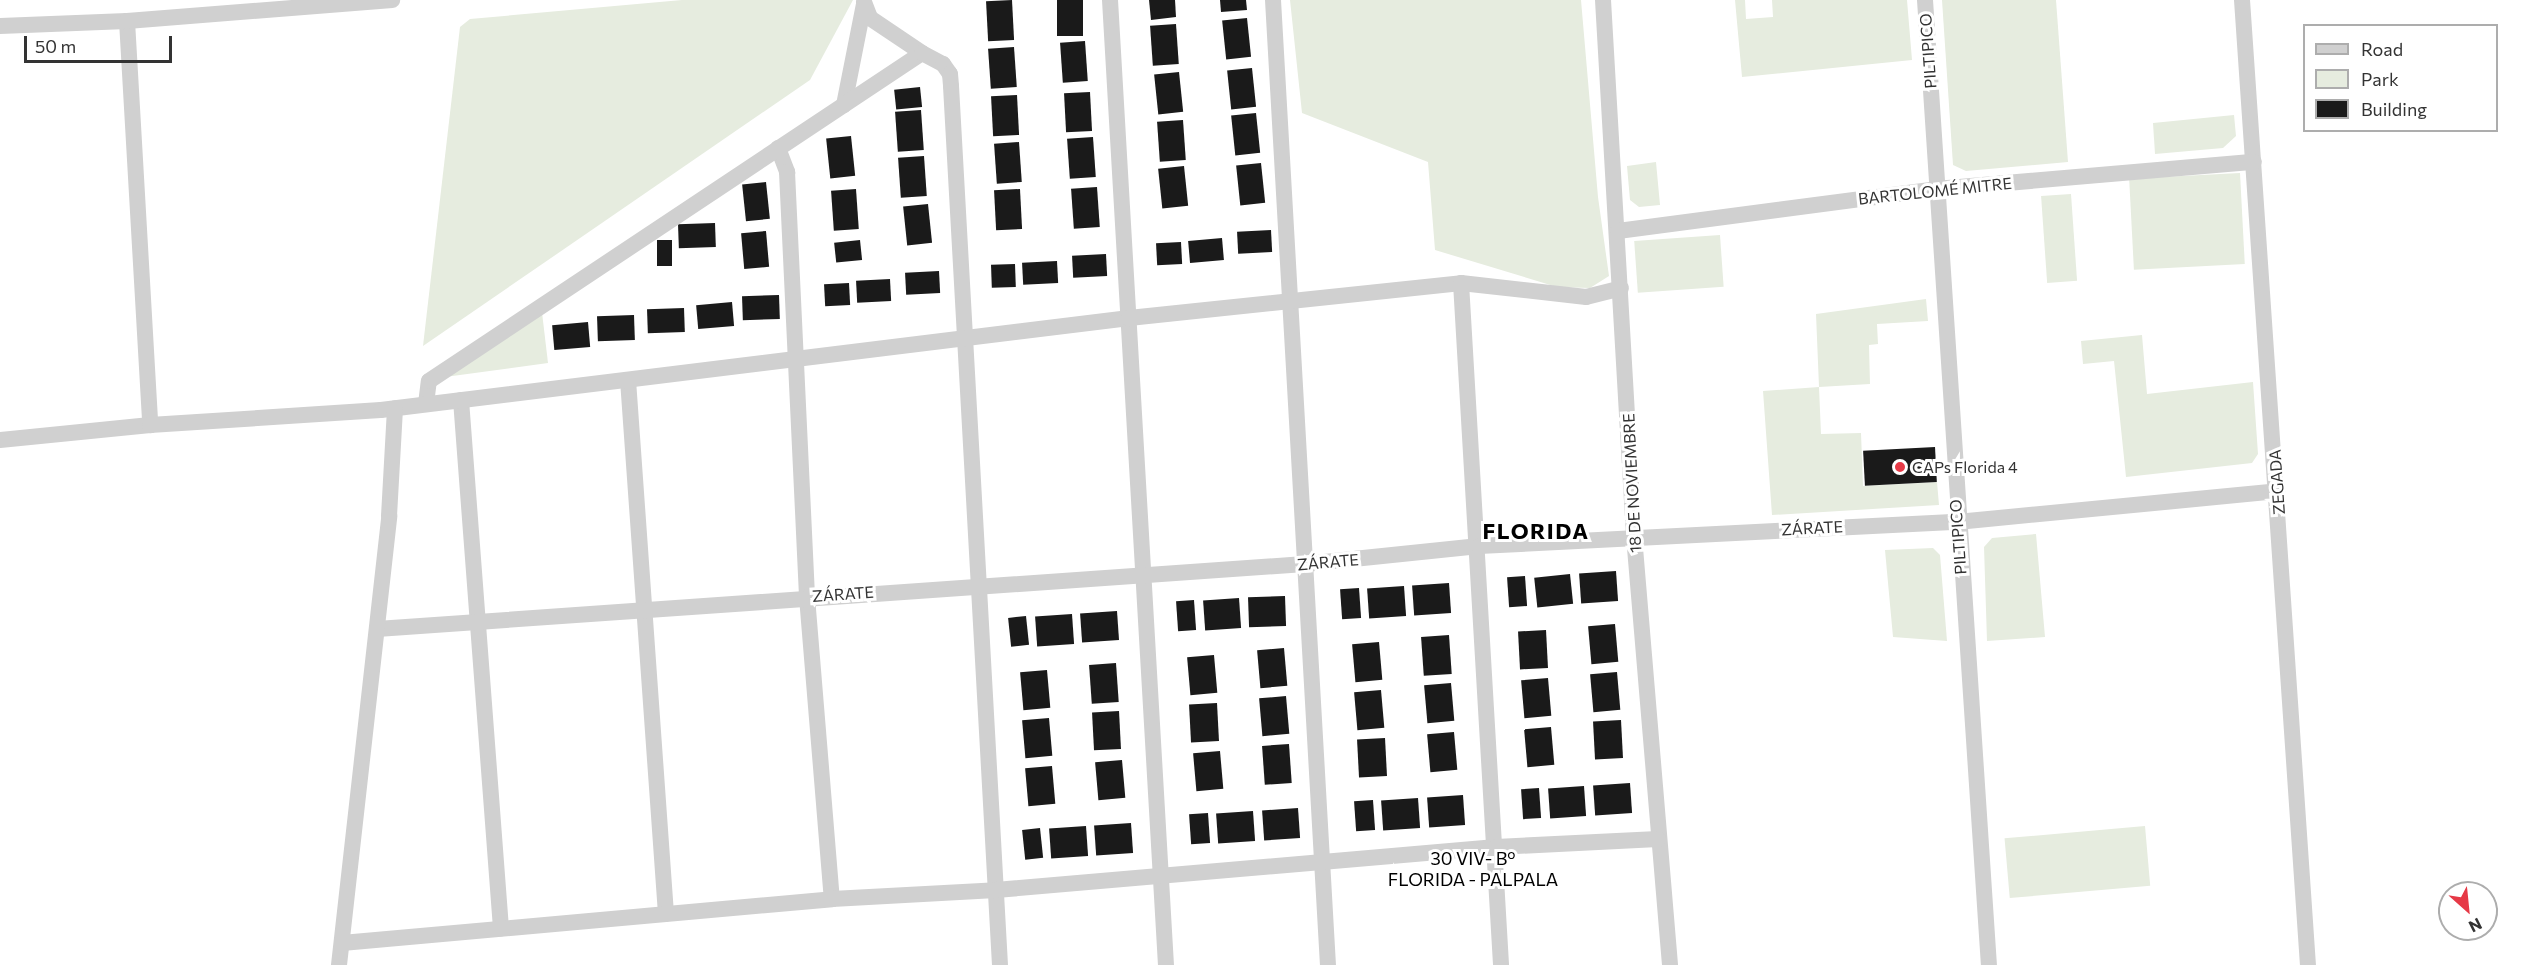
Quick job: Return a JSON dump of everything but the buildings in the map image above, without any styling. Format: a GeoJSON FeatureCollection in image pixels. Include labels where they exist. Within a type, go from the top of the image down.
{"type":"FeatureCollection","features":[{"type":"Feature","properties":{"kind":"street"},"geometry":{"type":"LineString","coordinates":[[0,26],[127,21],[392,0]]}},
{"type":"Feature","properties":{"kind":"street"},"geometry":{"type":"LineString","coordinates":[[1110,0],[1163,874],[1166,965]]}},
{"type":"Feature","properties":{"kind":"street"},"geometry":{"type":"LineString","coordinates":[[1273,0],[1324,861],[1328,965]]}},
{"type":"Feature","properties":{"kind":"street","name":"18 DE NOVIEMBRE"},"geometry":{"type":"LineString","coordinates":[[1603,0],[1634,536],[1670,965]]}},
{"type":"Feature","properties":{"kind":"street","name":"PILTIPICO"},"geometry":{"type":"LineString","coordinates":[[1925,0],[1957,522],[1989,965]]}},
{"type":"Feature","properties":{"kind":"street","name":"ZEGADA"},"geometry":{"type":"LineString","coordinates":[[2242,0],[2278,491],[2308,965]]}},
{"type":"Feature","properties":{"kind":"street"},"geometry":{"type":"LineString","coordinates":[[864,2],[870,18],[922,53],[944,64],[950,74],[963,339],[1000,965]]}},
{"type":"Feature","properties":{"kind":"street"},"geometry":{"type":"LineString","coordinates":[[844,105],[864,2]]}},
{"type":"Feature","properties":{"kind":"street"},"geometry":{"type":"LineString","coordinates":[[127,21],[150,425]]}},
{"type":"Feature","properties":{"kind":"street"},"geometry":{"type":"LineString","coordinates":[[426,404],[429,381],[922,53]]}},
{"type":"Feature","properties":{"kind":"street"},"geometry":{"type":"LineString","coordinates":[[778,148],[787,172],[807,597],[832,899]]}},
{"type":"Feature","properties":{"kind":"street","name":"BARTOLOMÉ MITRE"},"geometry":{"type":"LineString","coordinates":[[1618,231],[1936,189],[2254,162]]}},
{"type":"Feature","properties":{"kind":"street"},"geometry":{"type":"LineString","coordinates":[[1461,283],[1479,546],[1501,965]]}},
{"type":"Feature","properties":{"kind":"street"},"geometry":{"type":"LineString","coordinates":[[0,440],[150,425],[395,408],[1129,318],[1461,283],[1586,297],[1621,288]]}},
{"type":"Feature","properties":{"kind":"street"},"geometry":{"type":"LineString","coordinates":[[628,380],[666,914]]}},
{"type":"Feature","properties":{"kind":"street"},"geometry":{"type":"LineString","coordinates":[[461,400],[480,623],[501,928]]}},
{"type":"Feature","properties":{"kind":"street"},"geometry":{"type":"LineString","coordinates":[[339,965],[389,516],[395,408]]}},
{"type":"Feature","properties":{"kind":"street","name":"ZÁRATE"},"geometry":{"type":"LineString","coordinates":[[377,628],[480,623],[1144,573],[1305,564],[1479,546],[1634,536],[1957,522],[2278,491]]}},
{"type":"Feature","properties":{"kind":"street"},"geometry":{"type":"LineString","coordinates":[[342,943],[832,899],[996,890],[1324,861],[1658,839]]}},
{"type":"Feature","properties":{"kind":"green space"},"geometry":{"type":"Polygon","coordinates":[[[682,0],[853,0],[810,80],[423,346],[460,27],[470,19],[682,0]]]}},
{"type":"Feature","properties":{"kind":"green space"},"geometry":{"type":"Polygon","coordinates":[[[1290,0],[1581,0],[1598,197],[1609,276],[1590,288],[1557,287],[1435,250],[1428,162],[1302,113],[1290,0]]]}},
{"type":"Feature","properties":{"kind":"green space"},"geometry":{"type":"Polygon","coordinates":[[[1735,0],[1745,0],[1746,19],[1773,17],[1772,0],[1907,0],[1912,60],[1742,77],[1735,0]]]}},
{"type":"Feature","properties":{"kind":"green space"},"geometry":{"type":"Polygon","coordinates":[[[1942,0],[2056,0],[2068,162],[1966,171],[1953,165],[1942,0]]]}},
{"type":"Feature","properties":{"kind":"green space"},"geometry":{"type":"Polygon","coordinates":[[[2234,115],[2236,136],[2223,148],[2155,154],[2153,123],[2234,115]]]}},
{"type":"Feature","properties":{"kind":"green space"},"geometry":{"type":"Polygon","coordinates":[[[1656,162],[1660,205],[1639,207],[1630,200],[1627,166],[1656,162]]]}},
{"type":"Feature","properties":{"kind":"green space"},"geometry":{"type":"Polygon","coordinates":[[[2240,173],[2245,264],[2134,270],[2129,179],[2240,173]]]}},
{"type":"Feature","properties":{"kind":"green space"},"geometry":{"type":"Polygon","coordinates":[[[2071,194],[2077,281],[2047,283],[2041,196],[2071,194]]]}},
{"type":"Feature","properties":{"kind":"green space"},"geometry":{"type":"Polygon","coordinates":[[[1720,235],[1724,287],[1638,293],[1634,241],[1720,235]]]}},
{"type":"Feature","properties":{"kind":"green space"},"geometry":{"type":"Polygon","coordinates":[[[1926,299],[1928,321],[1877,324],[1878,344],[1869,345],[1870,384],[1819,387],[1816,314],[1926,299]]]}},
{"type":"Feature","properties":{"kind":"green space"},"geometry":{"type":"Polygon","coordinates":[[[541,304],[548,363],[445,377],[541,304]]]}},
{"type":"Feature","properties":{"kind":"green space"},"geometry":{"type":"Polygon","coordinates":[[[2142,335],[2147,394],[2253,382],[2258,454],[2252,463],[2126,477],[2114,361],[2083,364],[2081,341],[2142,335]]]}},
{"type":"Feature","properties":{"kind":"green space"},"geometry":{"type":"Polygon","coordinates":[[[1819,387],[1821,434],[1861,433],[1863,486],[1937,482],[1939,505],[1772,515],[1763,391],[1819,387]]]}},
{"type":"Feature","properties":{"kind":"green space"},"geometry":{"type":"Polygon","coordinates":[[[2036,534],[2045,637],[1987,641],[1984,547],[1992,538],[2036,534]]]}},
{"type":"Feature","properties":{"kind":"green space"},"geometry":{"type":"Polygon","coordinates":[[[1933,548],[1940,555],[1947,641],[1893,637],[1885,550],[1933,548]]]}},
{"type":"Feature","properties":{"kind":"green space"},"geometry":{"type":"Polygon","coordinates":[[[2145,826],[2150,886],[2010,898],[2005,838],[2145,826]]]}},
{"type":"Feature","properties":{"kind":"place","name":"CAPs Florida 4"},"geometry":{"type":"Point","coordinates":[1900,467]}},
{"type":"Feature","properties":{"kind":"district","name":"FLORIDA"},"geometry":{"type":"Point","coordinates":[1536,531]}},
{"type":"Feature","properties":{"kind":"district","name":"30 VIV- Bº FLORIDA - PALPALA"},"geometry":{"type":"Point","coordinates":[1473,869]}}]}
